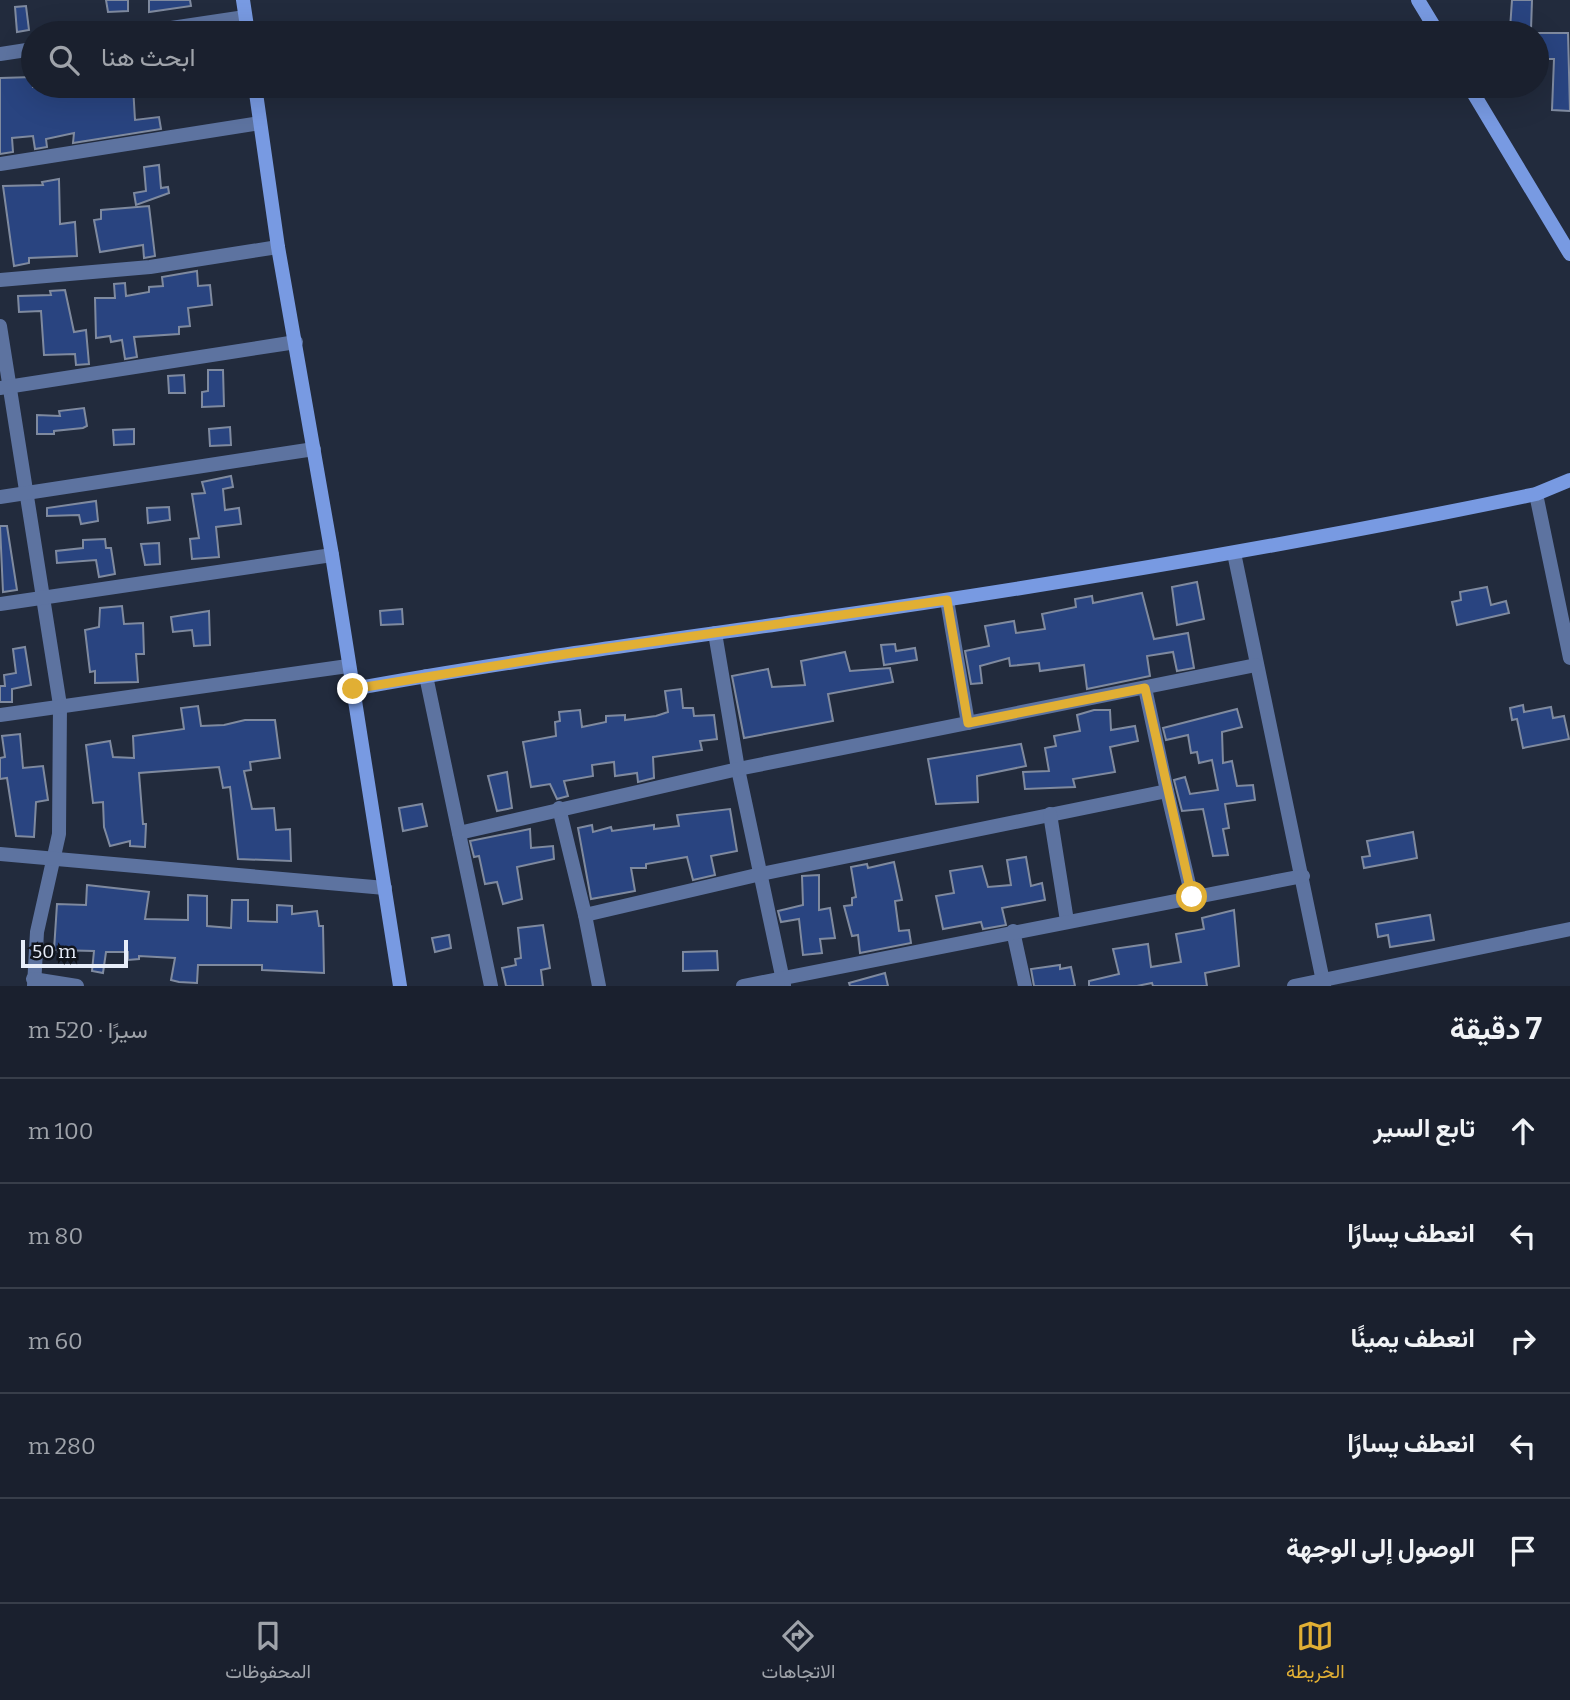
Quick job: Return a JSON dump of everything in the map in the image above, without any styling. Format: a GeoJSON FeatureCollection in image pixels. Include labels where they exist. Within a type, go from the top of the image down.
{"type":"FeatureCollection","features":[{"type":"Feature","properties":{"kind":"main road"},"geometry":{"type":"LineString","coordinates":[[243,0],[246,21]]}},
{"type":"Feature","properties":{"kind":"main road"},"geometry":{"type":"LineString","coordinates":[[1418,0],[1431,21]]}},
{"type":"Feature","properties":{"kind":"main road"},"geometry":{"type":"LineString","coordinates":[[256,98],[278,247],[332,555],[398,968],[398,986]]}},
{"type":"Feature","properties":{"kind":"main road"},"geometry":{"type":"LineString","coordinates":[[1476,98],[1570,253]]}},
{"type":"Feature","properties":{"kind":"main road"},"geometry":{"type":"LineString","coordinates":[[353,689],[947,600],[1234,553],[1536,494],[1570,480]]}},
{"type":"Feature","properties":{"kind":"street"},"geometry":{"type":"LineString","coordinates":[[218,21],[245,17]]}},
{"type":"Feature","properties":{"kind":"street"},"geometry":{"type":"LineString","coordinates":[[0,54],[21,51]]}},
{"type":"Feature","properties":{"kind":"street"},"geometry":{"type":"LineString","coordinates":[[0,164],[260,123]]}},
{"type":"Feature","properties":{"kind":"street"},"geometry":{"type":"LineString","coordinates":[[0,280],[150,267],[278,247]]}},
{"type":"Feature","properties":{"kind":"street"},"geometry":{"type":"LineString","coordinates":[[0,326],[5,387],[27,493],[60,705],[61,806],[55,860],[44,892],[37,932],[34,982],[76,986]]}},
{"type":"Feature","properties":{"kind":"street"},"geometry":{"type":"LineString","coordinates":[[5,387],[296,342]]}},
{"type":"Feature","properties":{"kind":"street"},"geometry":{"type":"LineString","coordinates":[[0,497],[314,449]]}},
{"type":"Feature","properties":{"kind":"street"},"geometry":{"type":"LineString","coordinates":[[1536,494],[1569,653]]}},
{"type":"Feature","properties":{"kind":"street"},"geometry":{"type":"LineString","coordinates":[[1234,553],[1324,983]]}},
{"type":"Feature","properties":{"kind":"street"},"geometry":{"type":"LineString","coordinates":[[0,604],[332,555]]}},
{"type":"Feature","properties":{"kind":"street"},"geometry":{"type":"LineString","coordinates":[[947,600],[968,723]]}},
{"type":"Feature","properties":{"kind":"street"},"geometry":{"type":"LineString","coordinates":[[715,633],[738,769],[783,982]]}},
{"type":"Feature","properties":{"kind":"street"},"geometry":{"type":"LineString","coordinates":[[459,833],[738,769],[1256,665]]}},
{"type":"Feature","properties":{"kind":"street"},"geometry":{"type":"LineString","coordinates":[[0,715],[348,666]]}},
{"type":"Feature","properties":{"kind":"street"},"geometry":{"type":"LineString","coordinates":[[426,676],[491,986]]}},
{"type":"Feature","properties":{"kind":"street"},"geometry":{"type":"LineString","coordinates":[[1145,688],[1192,897]]}},
{"type":"Feature","properties":{"kind":"street"},"geometry":{"type":"LineString","coordinates":[[585,915],[761,874],[1167,791]]}},
{"type":"Feature","properties":{"kind":"street"},"geometry":{"type":"LineString","coordinates":[[559,808],[599,986]]}},
{"type":"Feature","properties":{"kind":"street"},"geometry":{"type":"LineString","coordinates":[[1050,814],[1068,920]]}},
{"type":"Feature","properties":{"kind":"street"},"geometry":{"type":"LineString","coordinates":[[0,854],[385,888]]}},
{"type":"Feature","properties":{"kind":"street"},"geometry":{"type":"LineString","coordinates":[[743,986],[783,982],[1013,931],[1303,876]]}},
{"type":"Feature","properties":{"kind":"street"},"geometry":{"type":"LineString","coordinates":[[1294,986],[1324,983],[1570,929]]}},
{"type":"Feature","properties":{"kind":"street"},"geometry":{"type":"LineString","coordinates":[[1013,931],[1025,986]]}},
{"type":"Feature","properties":{"kind":"building"},"geometry":{"type":"Polygon","coordinates":[[[106,0],[128,0],[128,11],[108,12],[106,0]]]}},
{"type":"Feature","properties":{"kind":"building"},"geometry":{"type":"Polygon","coordinates":[[[149,0],[190,0],[191,6],[149,12],[149,0]]]}},
{"type":"Feature","properties":{"kind":"building"},"geometry":{"type":"Polygon","coordinates":[[[1512,0],[1532,0],[1531,21],[1511,21],[1512,0]]]}},
{"type":"Feature","properties":{"kind":"building"},"geometry":{"type":"Polygon","coordinates":[[[26,6],[28,21],[21,21],[21,31],[17,32],[15,7],[26,6]]]}},
{"type":"Feature","properties":{"kind":"building"},"geometry":{"type":"Polygon","coordinates":[[[1549,33],[1568,33],[1570,111],[1552,110],[1554,59],[1549,59],[1549,33]]]}},
{"type":"Feature","properties":{"kind":"building"},"geometry":{"type":"Polygon","coordinates":[[[21,77],[21,98],[134,98],[135,120],[159,117],[161,129],[73,143],[74,133],[46,139],[47,147],[35,149],[33,136],[12,138],[13,152],[0,154],[0,78],[21,77]]]}},
{"type":"Feature","properties":{"kind":"building"},"geometry":{"type":"Polygon","coordinates":[[[159,165],[161,188],[168,187],[169,193],[136,205],[134,193],[146,191],[144,167],[159,165]]]}},
{"type":"Feature","properties":{"kind":"building"},"geometry":{"type":"Polygon","coordinates":[[[59,179],[60,224],[75,222],[77,256],[29,258],[29,263],[14,266],[3,186],[43,185],[42,182],[59,179]]]}},
{"type":"Feature","properties":{"kind":"building"},"geometry":{"type":"Polygon","coordinates":[[[149,206],[155,256],[144,258],[143,245],[100,252],[94,220],[101,219],[101,210],[149,206]]]}},
{"type":"Feature","properties":{"kind":"building"},"geometry":{"type":"Polygon","coordinates":[[[197,271],[198,286],[210,285],[212,305],[188,308],[190,326],[179,327],[179,334],[134,337],[137,357],[125,359],[122,340],[111,342],[110,336],[96,338],[95,298],[115,298],[114,284],[125,283],[126,296],[149,292],[149,287],[163,286],[162,277],[197,271]]]}},
{"type":"Feature","properties":{"kind":"building"},"geometry":{"type":"Polygon","coordinates":[[[65,290],[74,332],[86,330],[89,364],[76,365],[75,354],[44,355],[41,311],[19,312],[18,296],[51,295],[50,291],[65,290]]]}},
{"type":"Feature","properties":{"kind":"building"},"geometry":{"type":"Polygon","coordinates":[[[208,370],[223,370],[224,406],[202,407],[202,392],[208,391],[208,370]]]}},
{"type":"Feature","properties":{"kind":"building"},"geometry":{"type":"Polygon","coordinates":[[[184,375],[185,393],[169,393],[168,376],[184,375]]]}},
{"type":"Feature","properties":{"kind":"building"},"geometry":{"type":"Polygon","coordinates":[[[84,408],[87,426],[54,431],[54,434],[37,434],[37,415],[60,416],[59,411],[84,408]]]}},
{"type":"Feature","properties":{"kind":"building"},"geometry":{"type":"Polygon","coordinates":[[[230,427],[231,445],[210,446],[209,429],[230,427]]]}},
{"type":"Feature","properties":{"kind":"building"},"geometry":{"type":"Polygon","coordinates":[[[134,429],[134,444],[114,445],[113,430],[134,429]]]}},
{"type":"Feature","properties":{"kind":"building"},"geometry":{"type":"Polygon","coordinates":[[[231,476],[233,487],[223,489],[225,510],[239,508],[241,524],[216,527],[219,557],[192,559],[190,539],[199,538],[192,494],[205,493],[202,482],[231,476]]]}},
{"type":"Feature","properties":{"kind":"building"},"geometry":{"type":"Polygon","coordinates":[[[96,501],[98,521],[81,524],[79,515],[47,516],[47,508],[96,501]]]}},
{"type":"Feature","properties":{"kind":"building"},"geometry":{"type":"Polygon","coordinates":[[[169,507],[170,520],[148,523],[147,508],[169,507]]]}},
{"type":"Feature","properties":{"kind":"building"},"geometry":{"type":"Polygon","coordinates":[[[0,526],[7,526],[17,590],[3,592],[0,526]]]}},
{"type":"Feature","properties":{"kind":"building"},"geometry":{"type":"Polygon","coordinates":[[[105,539],[106,548],[111,548],[115,574],[99,577],[96,560],[57,563],[56,551],[83,548],[83,540],[105,539]]]}},
{"type":"Feature","properties":{"kind":"building"},"geometry":{"type":"Polygon","coordinates":[[[159,543],[160,564],[145,565],[141,544],[159,543]]]}},
{"type":"Feature","properties":{"kind":"building"},"geometry":{"type":"Polygon","coordinates":[[[1197,582],[1204,619],[1177,625],[1172,587],[1197,582]]]}},
{"type":"Feature","properties":{"kind":"building"},"geometry":{"type":"Polygon","coordinates":[[[1487,587],[1491,605],[1506,601],[1509,613],[1457,625],[1452,602],[1461,600],[1460,592],[1487,587]]]}},
{"type":"Feature","properties":{"kind":"building"},"geometry":{"type":"Polygon","coordinates":[[[1142,593],[1154,639],[1188,633],[1194,668],[1177,671],[1173,652],[1147,656],[1150,676],[1087,689],[1084,665],[1040,671],[1039,663],[1010,666],[1009,658],[980,666],[982,683],[971,684],[965,651],[989,646],[985,626],[1014,621],[1016,633],[1045,629],[1042,614],[1076,607],[1075,599],[1092,596],[1093,603],[1142,593]]]}},
{"type":"Feature","properties":{"kind":"building"},"geometry":{"type":"Polygon","coordinates":[[[122,606],[124,624],[143,623],[144,654],[136,654],[138,682],[95,683],[95,671],[90,672],[85,630],[99,627],[100,608],[122,606]]]}},
{"type":"Feature","properties":{"kind":"building"},"geometry":{"type":"Polygon","coordinates":[[[402,609],[403,624],[381,625],[380,611],[402,609]]]}},
{"type":"Feature","properties":{"kind":"building"},"geometry":{"type":"Polygon","coordinates":[[[209,611],[210,645],[194,646],[192,630],[173,632],[171,617],[209,611]]]}},
{"type":"Feature","properties":{"kind":"building"},"geometry":{"type":"Polygon","coordinates":[[[895,644],[896,651],[915,648],[917,660],[884,665],[881,645],[895,644]]]}},
{"type":"Feature","properties":{"kind":"building"},"geometry":{"type":"Polygon","coordinates":[[[25,647],[31,685],[12,689],[12,702],[0,702],[0,686],[5,686],[4,675],[16,673],[13,649],[25,647]]]}},
{"type":"Feature","properties":{"kind":"building"},"geometry":{"type":"Polygon","coordinates":[[[845,652],[850,671],[890,668],[893,682],[828,694],[833,721],[744,738],[732,676],[768,669],[772,687],[805,685],[801,661],[845,652]]]}},
{"type":"Feature","properties":{"kind":"building"},"geometry":{"type":"Polygon","coordinates":[[[681,689],[683,708],[693,708],[694,716],[714,715],[717,739],[700,741],[702,750],[653,757],[654,778],[638,782],[637,773],[615,776],[614,762],[592,765],[593,776],[564,781],[568,796],[557,799],[550,784],[531,787],[523,742],[556,736],[555,722],[560,721],[559,712],[580,710],[582,727],[606,722],[606,716],[625,715],[625,720],[656,716],[668,712],[665,691],[681,689]]]}},
{"type":"Feature","properties":{"kind":"building"},"geometry":{"type":"Polygon","coordinates":[[[1523,705],[1524,712],[1551,707],[1553,718],[1564,716],[1569,739],[1523,748],[1517,719],[1512,720],[1510,708],[1523,705]]]}},
{"type":"Feature","properties":{"kind":"building"},"geometry":{"type":"Polygon","coordinates":[[[198,706],[201,726],[224,725],[245,720],[275,720],[280,758],[250,762],[251,770],[244,771],[252,809],[274,808],[276,830],[290,829],[291,861],[238,859],[230,787],[223,788],[219,767],[139,773],[143,824],[146,824],[145,847],[130,846],[130,841],[110,846],[104,827],[103,802],[93,803],[86,745],[110,741],[113,757],[134,758],[133,736],[184,729],[181,708],[198,706]]]}},
{"type":"Feature","properties":{"kind":"building"},"geometry":{"type":"Polygon","coordinates":[[[1237,709],[1242,727],[1222,732],[1223,763],[1232,761],[1237,786],[1253,785],[1255,800],[1225,804],[1229,828],[1223,829],[1228,855],[1213,856],[1203,809],[1182,811],[1174,780],[1185,777],[1190,794],[1218,790],[1212,760],[1199,763],[1197,752],[1191,753],[1188,735],[1166,740],[1163,728],[1237,709]]]}},
{"type":"Feature","properties":{"kind":"building"},"geometry":{"type":"Polygon","coordinates":[[[1094,710],[1110,710],[1111,730],[1135,726],[1138,741],[1110,747],[1115,772],[1073,779],[1075,787],[1025,789],[1023,772],[1049,771],[1045,748],[1056,746],[1054,736],[1080,731],[1077,715],[1094,710]]]}},
{"type":"Feature","properties":{"kind":"building"},"geometry":{"type":"Polygon","coordinates":[[[20,734],[23,768],[43,766],[48,800],[36,802],[34,837],[16,836],[7,778],[0,779],[0,758],[5,757],[2,736],[20,734]]]}},
{"type":"Feature","properties":{"kind":"building"},"geometry":{"type":"Polygon","coordinates":[[[1021,744],[1026,766],[977,776],[978,802],[936,804],[928,759],[1021,744]]]}},
{"type":"Feature","properties":{"kind":"building"},"geometry":{"type":"Polygon","coordinates":[[[507,772],[512,808],[497,811],[488,776],[507,772]]]}},
{"type":"Feature","properties":{"kind":"building"},"geometry":{"type":"Polygon","coordinates":[[[422,804],[427,826],[403,831],[399,808],[422,804]]]}},
{"type":"Feature","properties":{"kind":"building"},"geometry":{"type":"Polygon","coordinates":[[[730,809],[737,851],[711,856],[715,875],[693,880],[687,857],[646,864],[646,868],[631,868],[635,891],[591,899],[578,828],[592,825],[593,832],[611,827],[612,831],[654,825],[654,829],[679,826],[677,815],[730,809]]]}},
{"type":"Feature","properties":{"kind":"building"},"geometry":{"type":"Polygon","coordinates":[[[530,829],[531,848],[553,846],[554,859],[517,867],[522,899],[503,904],[497,882],[485,884],[479,856],[474,857],[470,841],[530,829]]]}},
{"type":"Feature","properties":{"kind":"building"},"geometry":{"type":"Polygon","coordinates":[[[1413,832],[1417,858],[1364,868],[1362,857],[1370,856],[1367,841],[1413,832]]]}},
{"type":"Feature","properties":{"kind":"building"},"geometry":{"type":"Polygon","coordinates":[[[1026,857],[1031,886],[1042,883],[1045,900],[1002,908],[1006,925],[983,929],[981,922],[943,929],[936,896],[954,893],[950,871],[982,866],[988,887],[1011,885],[1007,860],[1026,857]]]}},
{"type":"Feature","properties":{"kind":"building"},"geometry":{"type":"Polygon","coordinates":[[[894,862],[902,900],[895,901],[899,931],[909,930],[911,943],[860,953],[858,935],[852,936],[844,906],[852,905],[852,898],[856,897],[851,867],[867,864],[868,868],[894,862]]]}},
{"type":"Feature","properties":{"kind":"building"},"geometry":{"type":"Polygon","coordinates":[[[819,875],[819,910],[830,908],[835,938],[820,939],[822,953],[803,955],[799,919],[781,922],[778,911],[803,905],[802,876],[819,875]]]}},
{"type":"Feature","properties":{"kind":"building"},"geometry":{"type":"Polygon","coordinates":[[[87,885],[149,892],[145,919],[188,920],[188,895],[207,896],[207,926],[231,928],[232,900],[248,900],[248,921],[277,922],[277,905],[292,906],[292,914],[317,911],[319,926],[323,926],[324,973],[262,970],[262,965],[198,965],[197,983],[179,982],[171,980],[175,958],[139,956],[139,959],[128,960],[128,952],[106,952],[103,973],[92,971],[94,951],[54,950],[57,904],[86,905],[87,885]]]}},
{"type":"Feature","properties":{"kind":"building"},"geometry":{"type":"Polygon","coordinates":[[[1234,910],[1239,966],[1205,973],[1207,986],[1153,986],[1152,983],[1137,986],[1089,986],[1089,981],[1119,974],[1113,949],[1148,944],[1151,967],[1181,962],[1176,934],[1204,929],[1202,918],[1234,910]]]}},
{"type":"Feature","properties":{"kind":"building"},"geometry":{"type":"Polygon","coordinates":[[[1430,915],[1434,940],[1390,947],[1388,935],[1378,937],[1376,924],[1430,915]]]}},
{"type":"Feature","properties":{"kind":"building"},"geometry":{"type":"Polygon","coordinates":[[[543,925],[550,968],[541,970],[543,986],[506,986],[502,968],[516,965],[515,959],[521,958],[518,928],[543,925]]]}},
{"type":"Feature","properties":{"kind":"building"},"geometry":{"type":"Polygon","coordinates":[[[449,935],[451,948],[435,952],[432,938],[449,935]]]}},
{"type":"Feature","properties":{"kind":"building"},"geometry":{"type":"Polygon","coordinates":[[[717,951],[718,970],[683,971],[683,952],[717,951]]]}},
{"type":"Feature","properties":{"kind":"building"},"geometry":{"type":"Polygon","coordinates":[[[1060,965],[1060,969],[1071,967],[1075,986],[1034,986],[1031,969],[1060,965]]]}},
{"type":"Feature","properties":{"kind":"building"},"geometry":{"type":"Polygon","coordinates":[[[885,973],[888,986],[850,986],[849,983],[885,973]]]}},
{"type":"Feature","properties":{"kind":"route"},"geometry":{"type":"LineString","coordinates":[[353,689],[566,654],[947,600],[968,723],[1145,688],[1192,897]]}}]}
